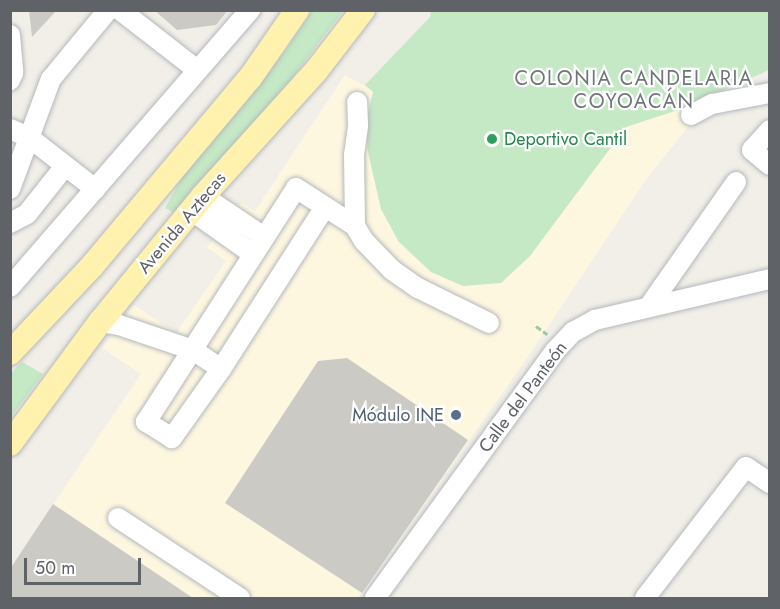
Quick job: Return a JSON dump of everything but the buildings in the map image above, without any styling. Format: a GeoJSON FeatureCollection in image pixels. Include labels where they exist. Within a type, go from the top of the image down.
{"type":"FeatureCollection","features":[{"type":"Feature","properties":{"kind":"main road"},"geometry":{"type":"LineString","coordinates":[[10,353],[92,266],[250,78],[297,10]]}},
{"type":"Feature","properties":{"kind":"main road","name":"Avenida Aztecas"},"geometry":{"type":"LineString","coordinates":[[10,444],[100,322],[197,203],[316,71],[363,10]]}},
{"type":"Feature","properties":{"kind":"street"},"geometry":{"type":"LineString","coordinates":[[10,189],[51,79],[108,10]]}},
{"type":"Feature","properties":{"kind":"street"},"geometry":{"type":"LineString","coordinates":[[120,10],[197,70]]}},
{"type":"Feature","properties":{"kind":"street"},"geometry":{"type":"LineString","coordinates":[[10,287],[250,10]]}},
{"type":"Feature","properties":{"kind":"street"},"geometry":{"type":"LineString","coordinates":[[10,34],[13,73],[10,80]]}},
{"type":"Feature","properties":{"kind":"street"},"geometry":{"type":"LineString","coordinates":[[691,115],[712,104],[770,93]]}},
{"type":"Feature","properties":{"kind":"street"},"geometry":{"type":"LineString","coordinates":[[355,226],[354,154],[358,125],[357,102]]}},
{"type":"Feature","properties":{"kind":"street"},"geometry":{"type":"LineString","coordinates":[[10,129],[30,138],[95,189]]}},
{"type":"Feature","properties":{"kind":"street"},"geometry":{"type":"LineString","coordinates":[[770,130],[752,150],[770,165]]}},
{"type":"Feature","properties":{"kind":"street"},"geometry":{"type":"LineString","coordinates":[[10,223],[27,214],[65,166]]}},
{"type":"Feature","properties":{"kind":"street"},"geometry":{"type":"LineString","coordinates":[[650,305],[736,182]]}},
{"type":"Feature","properties":{"kind":"street"},"geometry":{"type":"LineString","coordinates":[[325,207],[221,369],[172,438],[146,422],[296,188],[355,226],[364,241],[392,270],[418,288],[489,323]]}},
{"type":"Feature","properties":{"kind":"street"},"geometry":{"type":"LineString","coordinates":[[197,203],[264,237]]}},
{"type":"Feature","properties":{"kind":"street"},"geometry":{"type":"LineString","coordinates":[[197,203],[253,255]]}},
{"type":"Feature","properties":{"kind":"street","name":"Calle del Panteón"},"geometry":{"type":"LineString","coordinates":[[375,598],[555,351],[573,332],[595,320],[650,305],[770,279]]}},
{"type":"Feature","properties":{"kind":"street"},"geometry":{"type":"LineString","coordinates":[[100,322],[119,325],[193,350],[221,369]]}},
{"type":"Feature","properties":{"kind":"street"},"geometry":{"type":"LineString","coordinates":[[644,598],[746,467],[770,483]]}},
{"type":"Feature","properties":{"kind":"street"},"geometry":{"type":"LineString","coordinates":[[118,518],[240,598]]}},
{"type":"Feature","properties":{"kind":"shaded area"},"geometry":{"type":"Polygon","coordinates":[[[345,75],[373,91],[365,127],[368,152],[381,209],[398,242],[501,283],[530,256],[627,126],[681,109],[691,123],[647,178],[527,358],[358,598],[11,598],[10,569],[141,374],[102,348],[134,305],[176,333],[226,261],[207,247],[242,203],[255,211],[345,75]]]}},
{"type":"Feature","properties":{"kind":"green space"},"geometry":{"type":"Polygon","coordinates":[[[312,11],[343,11],[290,81],[174,213],[165,208],[188,166],[286,50],[312,11]]]}},
{"type":"Feature","properties":{"kind":"green space","name":"Deportivo Cantil"},"geometry":{"type":"Polygon","coordinates":[[[431,11],[769,11],[769,70],[681,109],[626,127],[530,256],[501,283],[463,286],[431,272],[399,242],[381,209],[368,152],[365,127],[373,92],[365,85],[430,17],[431,11]]]}},
{"type":"Feature","properties":{"kind":"green space"},"geometry":{"type":"Polygon","coordinates":[[[22,362],[43,374],[11,417],[11,373],[22,362]]]}},
{"type":"Feature","properties":{"kind":"place","name":"Deportivo Cantil"},"geometry":{"type":"Point","coordinates":[492,139]}},
{"type":"Feature","properties":{"kind":"place","name":"Módulo INE"},"geometry":{"type":"Point","coordinates":[456,415]}},
{"type":"Feature","properties":{"kind":"district","name":"COLONIA CANDELARIA COYOACÁN"},"geometry":{"type":"Point","coordinates":[634,90]}}]}
